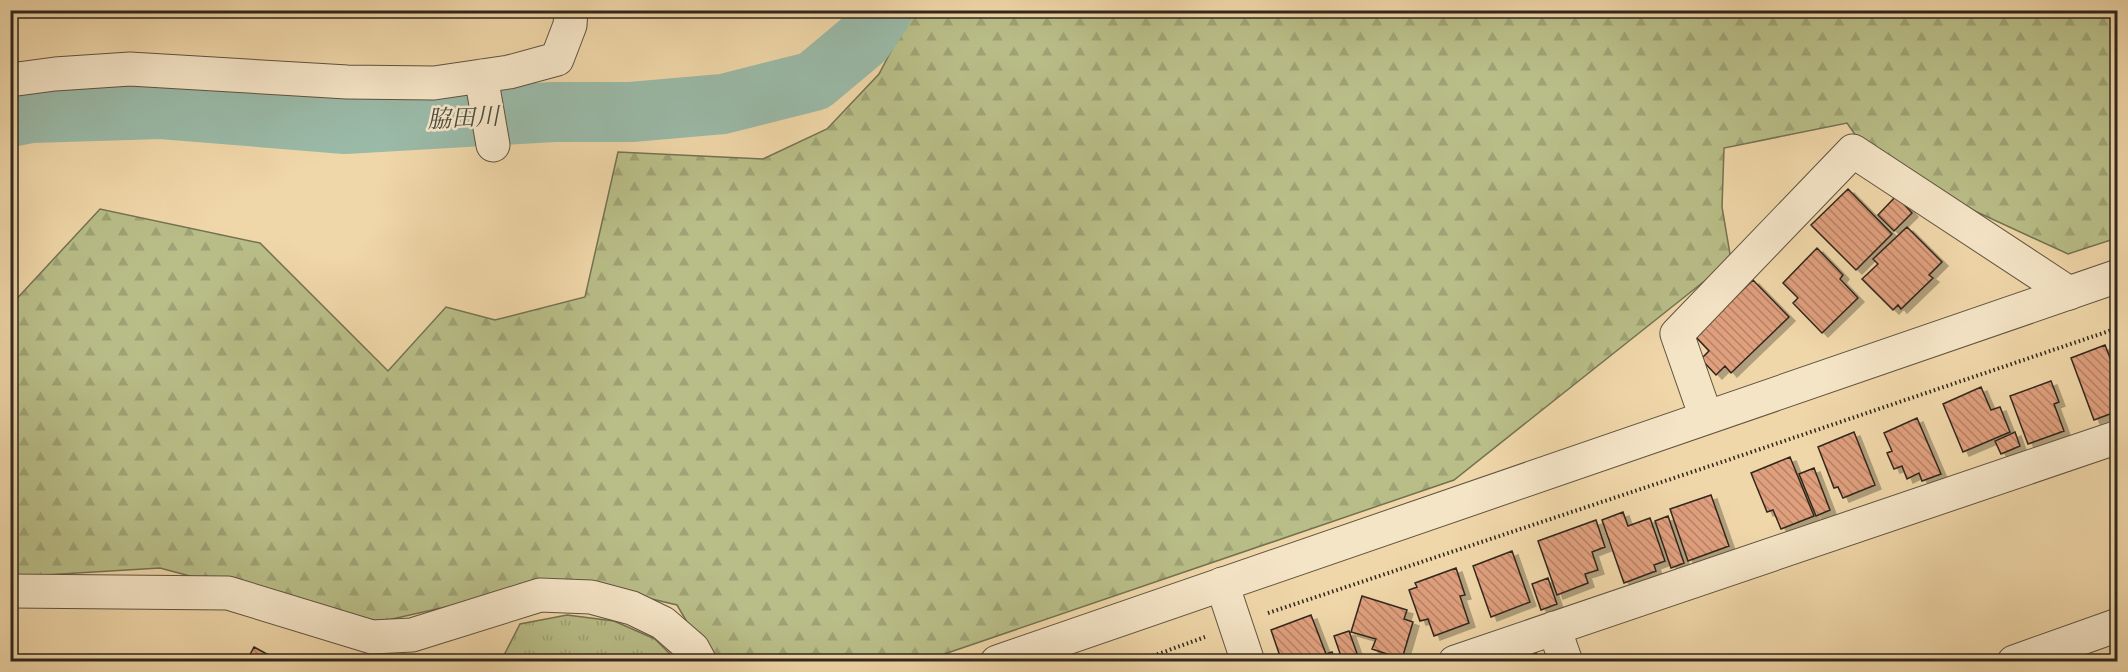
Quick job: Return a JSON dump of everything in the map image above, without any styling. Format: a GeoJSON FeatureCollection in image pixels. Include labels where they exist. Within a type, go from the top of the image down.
{"type":"FeatureCollection","features":[{"type":"Feature","properties":{"kind":"street"},"geometry":{"type":"LineString","coordinates":[[10,80],[55,74],[130,69],[347,82],[434,83],[509,72],[557,59],[570,25],[571,10]]}},
{"type":"Feature","properties":{"kind":"street"},"geometry":{"type":"LineString","coordinates":[[481,76],[493,145]]}},
{"type":"Feature","properties":{"kind":"street"},"geometry":{"type":"LineString","coordinates":[[1706,417],[1677,334],[1853,151],[2069,293]]}},
{"type":"Feature","properties":{"kind":"street"},"geometry":{"type":"LineString","coordinates":[[998,662],[2118,276]]}},
{"type":"Feature","properties":{"kind":"street"},"geometry":{"type":"LineString","coordinates":[[1455,662],[2118,437]]}},
{"type":"Feature","properties":{"kind":"street"},"geometry":{"type":"LineString","coordinates":[[1222,584],[1248,662]]}},
{"type":"Feature","properties":{"kind":"street"},"geometry":{"type":"LineString","coordinates":[[10,591],[228,593],[372,637],[412,635],[540,595],[591,597],[632,608],[663,623],[693,649],[700,662]]}},
{"type":"Feature","properties":{"kind":"street"},"geometry":{"type":"LineString","coordinates":[[2014,662],[2118,625]]}},
{"type":"Feature","properties":{"kind":"street"},"geometry":{"type":"LineString","coordinates":[[1554,628],[1566,662]]}},
{"type":"Feature","properties":{"kind":"path"},"geometry":{"type":"LineString","coordinates":[[1136,662],[1236,625],[2118,328]]}},
{"type":"Feature","properties":{"kind":"green space"},"geometry":{"type":"Polygon","coordinates":[[[912,11],[2117,11],[2117,238],[2068,254],[1877,166],[1847,123],[1724,148],[1722,207],[1731,260],[1454,480],[924,661],[710,661],[677,605],[597,586],[539,586],[370,624],[160,568],[11,577],[10,306],[100,209],[260,243],[388,371],[446,307],[495,320],[585,297],[618,152],[763,159],[827,129],[879,74],[912,11]]]}},
{"type":"Feature","properties":{"kind":"green space"},"geometry":{"type":"Polygon","coordinates":[[[567,615],[614,621],[655,639],[677,661],[501,661],[520,624],[567,615]]]}},
{"type":"Feature","properties":{"kind":"building"},"geometry":{"type":"Polygon","coordinates":[[[1848,189],[1892,234],[1856,270],[1811,225],[1848,189]]]}},
{"type":"Feature","properties":{"kind":"building"},"geometry":{"type":"Polygon","coordinates":[[[1896,196],[1912,213],[1894,231],[1878,215],[1896,196]]]}},
{"type":"Feature","properties":{"kind":"building"},"geometry":{"type":"Polygon","coordinates":[[[1907,227],[1942,262],[1929,275],[1933,278],[1901,309],[1898,305],[1893,310],[1862,279],[1878,264],[1873,259],[1907,227]]]}},
{"type":"Feature","properties":{"kind":"building"},"geometry":{"type":"Polygon","coordinates":[[[1817,248],[1843,275],[1840,279],[1858,298],[1822,333],[1793,303],[1798,298],[1783,283],[1817,248]]]}},
{"type":"Feature","properties":{"kind":"building"},"geometry":{"type":"Polygon","coordinates":[[[1753,280],[1789,317],[1731,373],[1725,366],[1716,375],[1701,359],[1709,351],[1695,336],[1753,280]]]}},
{"type":"Feature","properties":{"kind":"building"},"geometry":{"type":"Polygon","coordinates":[[[2105,345],[2118,378],[2116,389],[2118,411],[2094,420],[2071,358],[2105,345]]]}},
{"type":"Feature","properties":{"kind":"building"},"geometry":{"type":"Polygon","coordinates":[[[2051,381],[2059,402],[2054,404],[2064,431],[2028,444],[2010,396],[2051,381]]]}},
{"type":"Feature","properties":{"kind":"building"},"geometry":{"type":"Polygon","coordinates":[[[1981,387],[1991,410],[2000,407],[2010,432],[1963,452],[1943,404],[1981,387]]]}},
{"type":"Feature","properties":{"kind":"building"},"geometry":{"type":"Polygon","coordinates":[[[1917,418],[1941,474],[1922,481],[1919,473],[1907,479],[1902,466],[1894,469],[1887,453],[1892,451],[1884,433],[1917,418]]]}},
{"type":"Feature","properties":{"kind":"building"},"geometry":{"type":"Polygon","coordinates":[[[1854,432],[1875,485],[1843,498],[1838,487],[1834,488],[1818,447],[1854,432]]]}},
{"type":"Feature","properties":{"kind":"building"},"geometry":{"type":"Polygon","coordinates":[[[2015,432],[2020,446],[2001,454],[1995,441],[2015,432]]]}},
{"type":"Feature","properties":{"kind":"building"},"geometry":{"type":"Polygon","coordinates":[[[1790,457],[1814,516],[1781,529],[1773,510],[1767,512],[1751,473],[1790,457]]]}},
{"type":"Feature","properties":{"kind":"building"},"geometry":{"type":"Polygon","coordinates":[[[1814,468],[1830,510],[1816,516],[1799,474],[1814,468]]]}},
{"type":"Feature","properties":{"kind":"building"},"geometry":{"type":"Polygon","coordinates":[[[1711,495],[1729,546],[1688,561],[1670,509],[1711,495]]]}},
{"type":"Feature","properties":{"kind":"building"},"geometry":{"type":"Polygon","coordinates":[[[1623,512],[1628,526],[1650,518],[1665,561],[1654,565],[1656,571],[1624,583],[1602,520],[1623,512]]]}},
{"type":"Feature","properties":{"kind":"building"},"geometry":{"type":"Polygon","coordinates":[[[1668,516],[1684,563],[1671,568],[1655,521],[1668,516]]]}},
{"type":"Feature","properties":{"kind":"building"},"geometry":{"type":"Polygon","coordinates":[[[1596,520],[1605,547],[1592,552],[1598,570],[1585,574],[1588,583],[1557,595],[1538,541],[1596,520]]]}},
{"type":"Feature","properties":{"kind":"building"},"geometry":{"type":"Polygon","coordinates":[[[1512,551],[1530,602],[1491,617],[1473,566],[1512,551]]]}},
{"type":"Feature","properties":{"kind":"building"},"geometry":{"type":"Polygon","coordinates":[[[1456,568],[1465,595],[1460,596],[1469,623],[1434,636],[1428,619],[1420,621],[1409,590],[1417,587],[1415,583],[1456,568]]]}},
{"type":"Feature","properties":{"kind":"building"},"geometry":{"type":"Polygon","coordinates":[[[1548,578],[1557,604],[1541,610],[1532,584],[1548,578]]]}},
{"type":"Feature","properties":{"kind":"building"},"geometry":{"type":"Polygon","coordinates":[[[1362,596],[1407,610],[1404,619],[1413,622],[1402,659],[1372,649],[1376,639],[1351,632],[1362,596]]]}},
{"type":"Feature","properties":{"kind":"building"},"geometry":{"type":"Polygon","coordinates":[[[1311,615],[1326,654],[1332,652],[1336,662],[1282,662],[1271,630],[1311,615]]]}},
{"type":"Feature","properties":{"kind":"building"},"geometry":{"type":"Polygon","coordinates":[[[1349,631],[1360,662],[1343,662],[1334,636],[1349,631]]]}},
{"type":"Feature","properties":{"kind":"building"},"geometry":{"type":"Polygon","coordinates":[[[254,647],[276,659],[274,662],[246,662],[254,647]]]}},
{"type":"Feature","properties":{"kind":"building"},"geometry":{"type":"Polygon","coordinates":[[[1536,653],[1539,662],[1512,662],[1536,653]]]}},
{"type":"Feature","properties":{"kind":"waterway","name":"脇田川"},"geometry":{"type":"LineString","coordinates":[[10,117],[31,113],[161,109],[345,124],[554,112],[631,112],[723,104],[814,81],[863,40],[883,10]]}}]}
